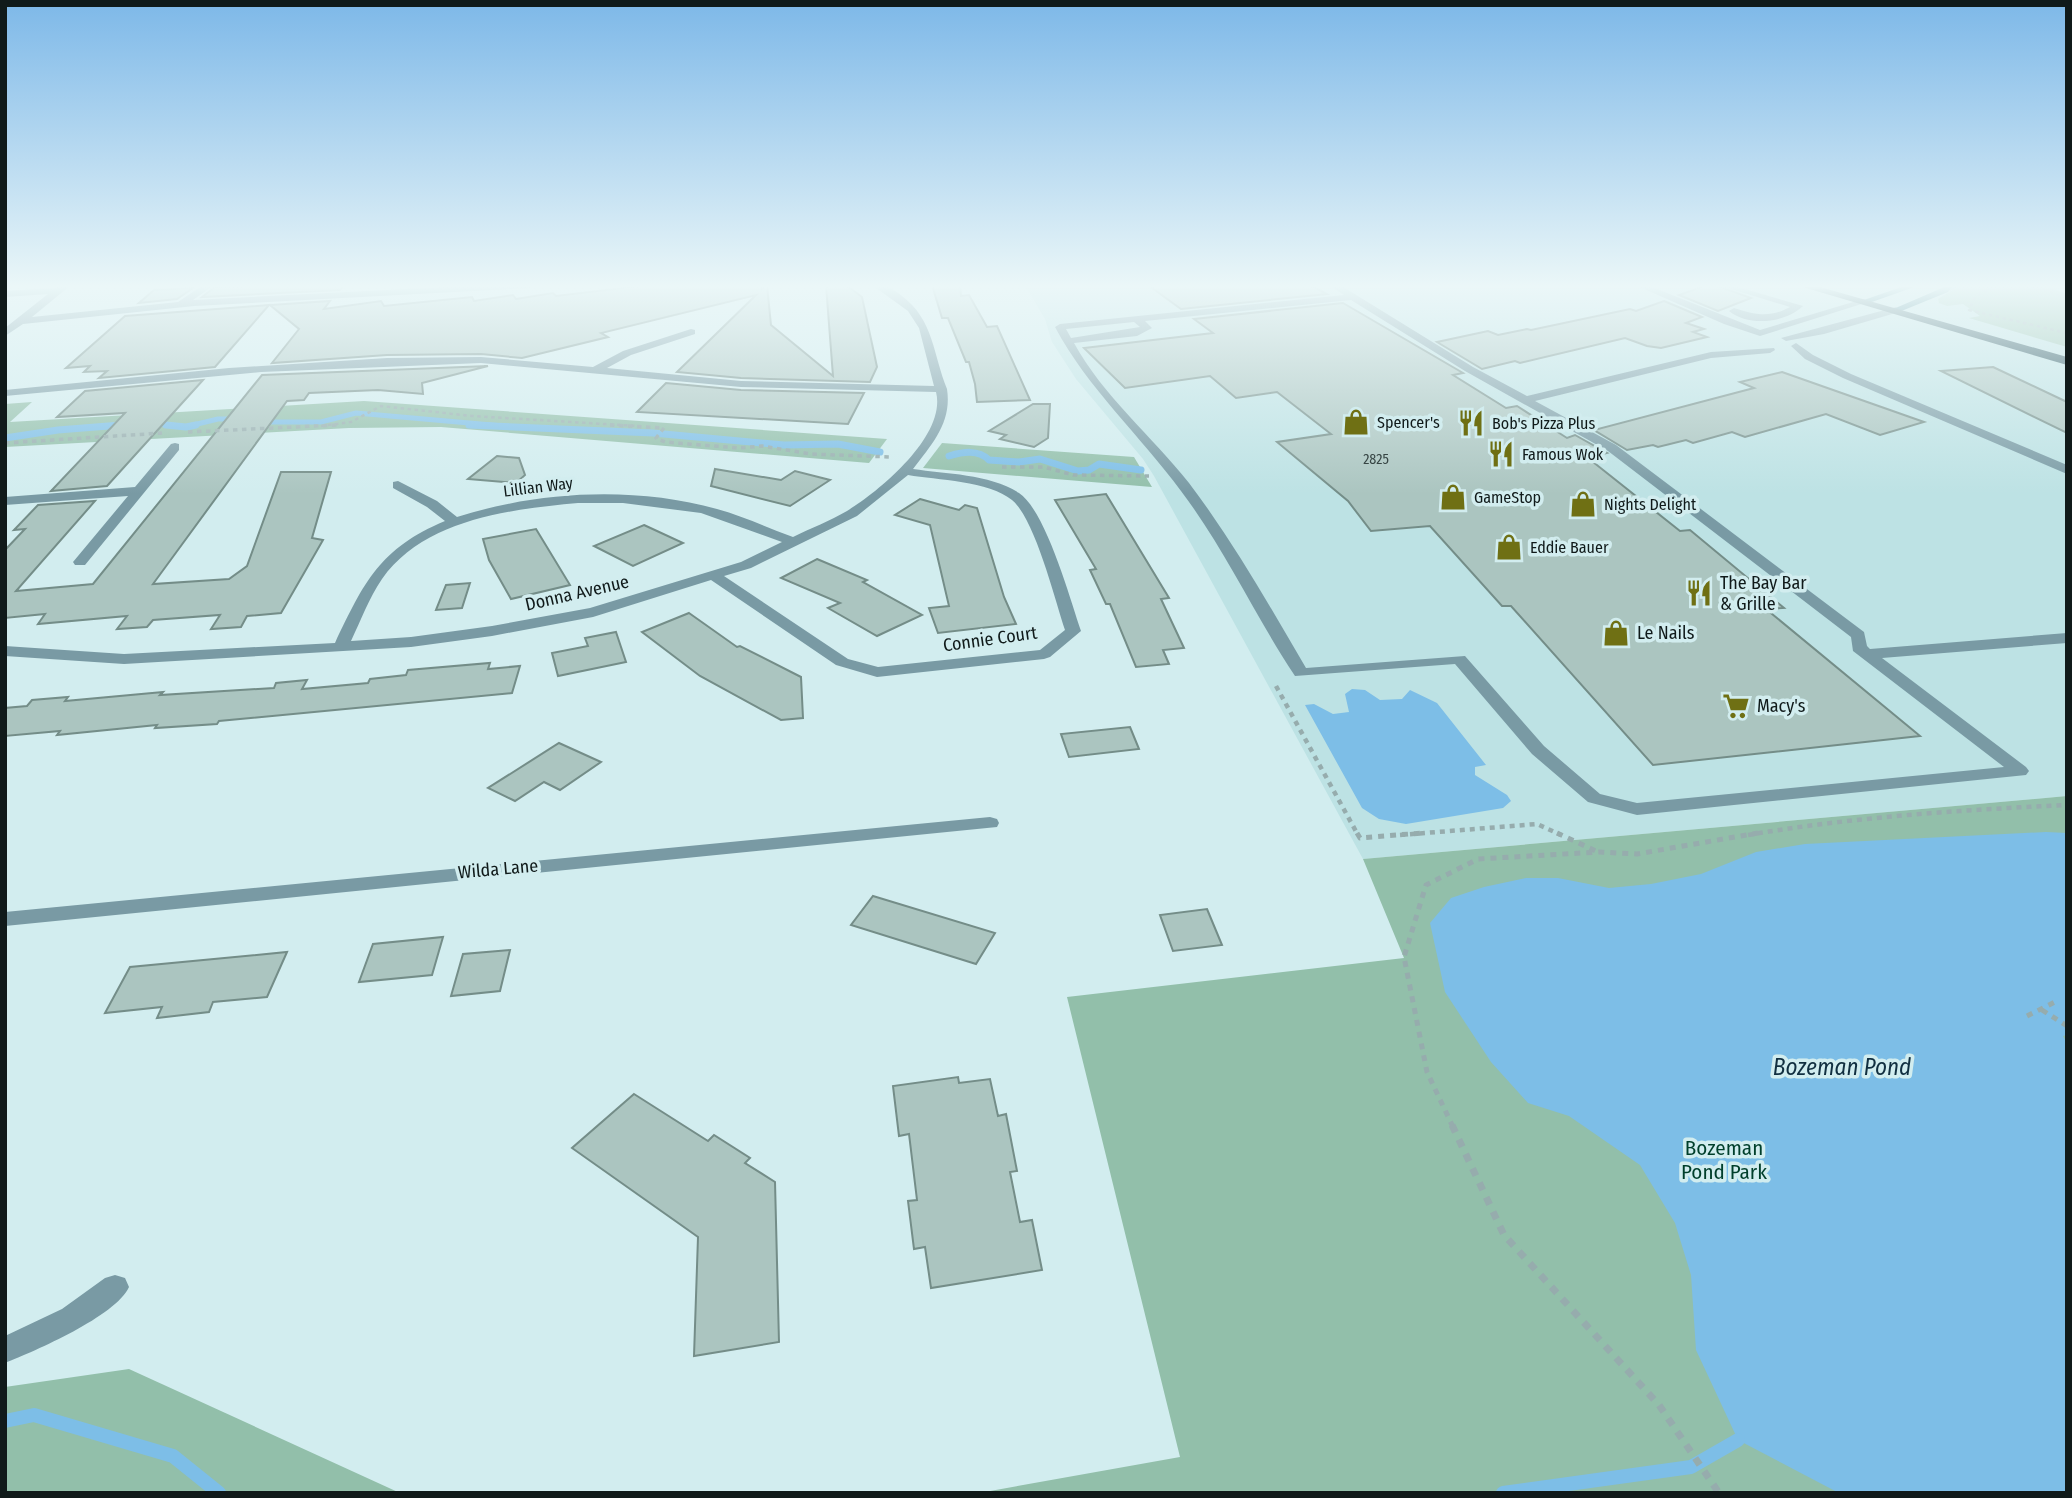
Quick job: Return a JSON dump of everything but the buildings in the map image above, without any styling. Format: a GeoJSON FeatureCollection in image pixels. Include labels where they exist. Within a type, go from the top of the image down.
{"type":"FeatureCollection","features":[{"type":"Feature","properties":{"kind":"highway"},"geometry":{"type":"LineString","coordinates":[[2047,355],[2067,361]]}},
{"type":"Feature","properties":{"kind":"street"},"geometry":{"type":"LineString","coordinates":[[596,370],[624,355]]}},
{"type":"Feature","properties":{"kind":"street","name":"Donna Avenue"},"geometry":{"type":"LineString","coordinates":[[5,651],[124,659],[411,642],[492,631],[593,612],[746,565],[852,513],[905,471],[937,430],[942,406],[941,389],[931,355]]}},
{"type":"Feature","properties":{"kind":"street"},"geometry":{"type":"LineString","coordinates":[[1075,355],[1085,372],[1184,486],[1240,568],[1301,673],[1458,659],[1538,750],[1594,798],[1637,809],[2020,771],[1859,648],[1859,635],[1618,452],[1446,355]]}},
{"type":"Feature","properties":{"kind":"street"},"geometry":{"type":"LineString","coordinates":[[1525,400],[1711,355]]}},
{"type":"Feature","properties":{"kind":"street"},"geometry":{"type":"LineString","coordinates":[[1794,355],[2067,470]]}},
{"type":"Feature","properties":{"kind":"street"},"geometry":{"type":"LineString","coordinates":[[1801,355],[1847,376]]}},
{"type":"Feature","properties":{"kind":"street"},"geometry":{"type":"LineString","coordinates":[[5,393],[93,387],[230,371],[439,360],[481,360],[741,384],[941,389]]}},
{"type":"Feature","properties":{"kind":"street"},"geometry":{"type":"LineString","coordinates":[[80,562],[176,447]]}},
{"type":"Feature","properties":{"kind":"street","name":"Connie Court"},"geometry":{"type":"LineString","coordinates":[[713,575],[842,662],[877,672],[1044,654],[1073,631],[1033,521],[1017,498],[992,487],[905,471]]}},
{"type":"Feature","properties":{"kind":"street"},"geometry":{"type":"LineString","coordinates":[[398,485],[455,522]]}},
{"type":"Feature","properties":{"kind":"street"},"geometry":{"type":"LineString","coordinates":[[5,501],[138,491]]}},
{"type":"Feature","properties":{"kind":"street","name":"Lillian Way"},"geometry":{"type":"LineString","coordinates":[[340,648],[369,589],[383,568],[401,552],[455,522],[528,503],[608,498],[700,508],[796,542]]}},
{"type":"Feature","properties":{"kind":"street"},"geometry":{"type":"LineString","coordinates":[[1867,654],[2067,638]]}},
{"type":"Feature","properties":{"kind":"street","name":"Wilda Lane"},"geometry":{"type":"LineString","coordinates":[[5,919],[990,823]]}},
{"type":"Feature","properties":{"kind":"street"},"geometry":{"type":"LineString","coordinates":[[5,1350],[72,1318],[115,1287]]}},
{"type":"Feature","properties":{"kind":"path"},"geometry":{"type":"LineString","coordinates":[[364,416],[370,410],[381,406],[472,416],[664,428],[656,438]]}},
{"type":"Feature","properties":{"kind":"path"},"geometry":{"type":"LineString","coordinates":[[1276,686],[1360,838],[1537,824],[1599,852]]}},
{"type":"Feature","properties":{"kind":"path"},"geometry":{"type":"LineString","coordinates":[[1719,1493],[1659,1405],[1504,1235],[1427,1072],[1404,957],[1426,886],[1478,859],[1599,852],[1637,854],[1816,823],[1942,811],[2067,804]]}},
{"type":"Feature","properties":{"kind":"path"},"geometry":{"type":"LineString","coordinates":[[2027,1016],[2055,1002]]}},
{"type":"Feature","properties":{"kind":"path"},"geometry":{"type":"LineString","coordinates":[[2042,1010],[2067,1026]]}},
{"type":"Feature","properties":{"kind":"shaded area"},"geometry":{"type":"Polygon","coordinates":[[[1060,355],[2067,355],[2067,796],[1363,859],[1154,476],[1076,379],[1060,355]]]}},
{"type":"Feature","properties":{"kind":"green space"},"geometry":{"type":"Polygon","coordinates":[[[364,401],[887,439],[869,463],[441,427],[349,428],[5,447],[5,404],[32,402],[10,422],[364,401]]]}},
{"type":"Feature","properties":{"kind":"green space"},"geometry":{"type":"Polygon","coordinates":[[[942,443],[1134,457],[1152,487],[923,468],[942,443]]]}},
{"type":"Feature","properties":{"kind":"green space","name":"Bozeman Pond Park"},"geometry":{"type":"Polygon","coordinates":[[[2067,796],[2067,1493],[979,1493],[1180,1457],[1067,997],[1404,958],[1363,859],[2067,796]]]}},
{"type":"Feature","properties":{"kind":"green space"},"geometry":{"type":"Polygon","coordinates":[[[129,1369],[400,1493],[5,1493],[5,1387],[129,1369]]]}},
{"type":"Feature","properties":{"kind":"water"},"geometry":{"type":"Polygon","coordinates":[[[1352,689],[1365,690],[1380,700],[1402,699],[1410,690],[1437,703],[1486,765],[1475,767],[1475,775],[1507,795],[1511,801],[1503,808],[1406,824],[1379,819],[1362,808],[1305,705],[1314,704],[1333,714],[1349,712],[1345,694],[1352,689]]]}},
{"type":"Feature","properties":{"kind":"water","name":"Bozeman Pond"},"geometry":{"type":"Polygon","coordinates":[[[2067,833],[2067,1035],[2063,1036],[2067,1043],[2067,1493],[1839,1493],[1738,1440],[1696,1350],[1691,1275],[1675,1223],[1640,1165],[1569,1116],[1528,1103],[1491,1062],[1445,992],[1430,923],[1451,898],[1484,887],[1526,878],[1558,878],[1609,888],[1651,884],[1701,874],[1756,852],[1805,844],[2067,833]]]}},
{"type":"Feature","properties":{"kind":"waterway"},"geometry":{"type":"LineString","coordinates":[[259,422],[321,422],[356,413],[503,426]]}},
{"type":"Feature","properties":{"kind":"waterway"},"geometry":{"type":"LineString","coordinates":[[189,426],[218,419],[238,419]]}},
{"type":"Feature","properties":{"kind":"waterway"},"geometry":{"type":"LineString","coordinates":[[152,423],[180,426]]}},
{"type":"Feature","properties":{"kind":"waterway"},"geometry":{"type":"LineString","coordinates":[[5,438],[121,425],[113,426]]}},
{"type":"Feature","properties":{"kind":"waterway"},"geometry":{"type":"LineString","coordinates":[[166,425],[196,425]]}},
{"type":"Feature","properties":{"kind":"waterway"},"geometry":{"type":"LineString","coordinates":[[469,425],[653,433],[784,445],[838,444],[880,452]]}},
{"type":"Feature","properties":{"kind":"waterway"},"geometry":{"type":"LineString","coordinates":[[949,456],[970,452],[989,460],[1019,462],[1040,459],[1078,471],[1089,470],[1099,464],[1141,470]]}},
{"type":"Feature","properties":{"kind":"waterway"},"geometry":{"type":"LineString","coordinates":[[5,1421],[34,1415],[173,1456],[219,1493]]}},
{"type":"Feature","properties":{"kind":"waterway"},"geometry":{"type":"LineString","coordinates":[[1503,1493],[1691,1467],[1738,1440]]}},
{"type":"Feature","properties":{"kind":"place","name":"Spencer's"},"geometry":{"type":"Point","coordinates":[1356,422]}},
{"type":"Feature","properties":{"kind":"place","name":"Bob's Pizza Plus"},"geometry":{"type":"Point","coordinates":[1471,423]}},
{"type":"Feature","properties":{"kind":"place","name":"Famous Wok"},"geometry":{"type":"Point","coordinates":[1501,454]}},
{"type":"Feature","properties":{"kind":"place","name":"GameStop"},"geometry":{"type":"Point","coordinates":[1453,497]}},
{"type":"Feature","properties":{"kind":"place","name":"Nights Delight"},"geometry":{"type":"Point","coordinates":[1583,504]}},
{"type":"Feature","properties":{"kind":"place","name":"Eddie Bauer"},"geometry":{"type":"Point","coordinates":[1509,547]}},
{"type":"Feature","properties":{"kind":"place","name":"The Bay Bar & Grille"},"geometry":{"type":"Point","coordinates":[1699,593]}},
{"type":"Feature","properties":{"kind":"place","name":"Le Nails"},"geometry":{"type":"Point","coordinates":[1616,633]}},
{"type":"Feature","properties":{"kind":"place","name":"Macy's"},"geometry":{"type":"Point","coordinates":[1736,706]}}]}
